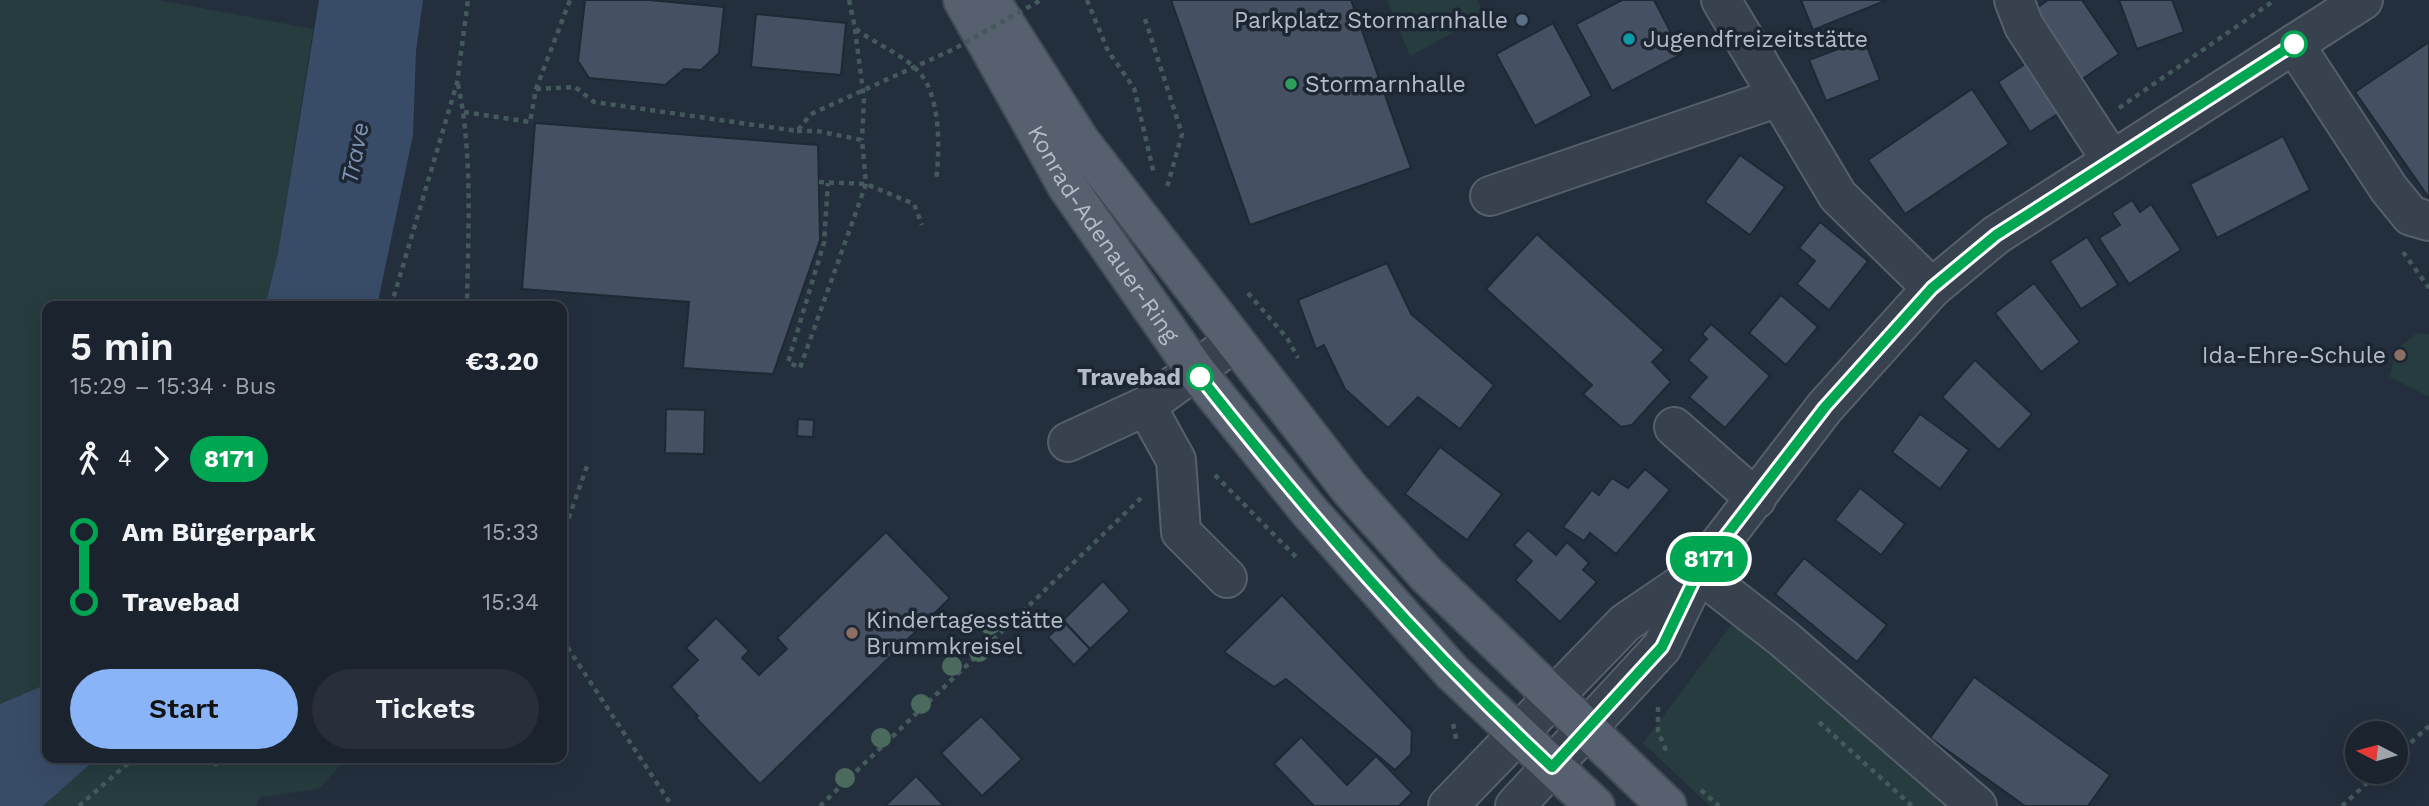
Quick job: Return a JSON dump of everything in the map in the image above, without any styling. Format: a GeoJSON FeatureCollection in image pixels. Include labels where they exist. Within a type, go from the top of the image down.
{"type":"FeatureCollection","features":[{"type":"Feature","properties":{"kind":"main road","name":"Konrad-Adenauer-Ring"},"geometry":{"type":"LineString","coordinates":[[963,0],[1067,186],[1195,370],[1252,443],[1379,592],[1452,672],[1595,806]]}},
{"type":"Feature","properties":{"kind":"main road","name":"Konrad-Adenauer-Ring"},"geometry":{"type":"LineString","coordinates":[[990,0],[1080,141],[1349,488],[1426,574],[1586,730],[1680,794]]}},
{"type":"Feature","properties":{"kind":"street"},"geometry":{"type":"LineString","coordinates":[[1721,0],[1838,196],[1932,288]]}},
{"type":"Feature","properties":{"kind":"street"},"geometry":{"type":"LineString","coordinates":[[2014,0],[2024,26],[2112,161]]}},
{"type":"Feature","properties":{"kind":"street"},"geometry":{"type":"LineString","coordinates":[[1515,806],[1662,647],[1698,572],[1825,407],[1932,288],[1987,242],[2362,0]]}},
{"type":"Feature","properties":{"kind":"street"},"geometry":{"type":"LineString","coordinates":[[2294,44],[2389,189],[2411,216],[2429,221]]}},
{"type":"Feature","properties":{"kind":"street"},"geometry":{"type":"LineString","coordinates":[[1490,196],[1779,97]]}},
{"type":"Feature","properties":{"kind":"street"},"geometry":{"type":"LineString","coordinates":[[1068,443],[1146,406],[1234,342]]}},
{"type":"Feature","properties":{"kind":"street"},"geometry":{"type":"LineString","coordinates":[[1146,406],[1177,460],[1181,532],[1227,578]]}},
{"type":"Feature","properties":{"kind":"street"},"geometry":{"type":"LineString","coordinates":[[1674,427],[1756,499]]}},
{"type":"Feature","properties":{"kind":"street"},"geometry":{"type":"LineString","coordinates":[[1448,806],[1625,623],[1698,572]]}},
{"type":"Feature","properties":{"kind":"street"},"geometry":{"type":"LineString","coordinates":[[1698,572],[1784,639],[1977,806]]}},
{"type":"Feature","properties":{"kind":"path"},"geometry":{"type":"LineString","coordinates":[[392,301],[457,83],[468,0]]}},
{"type":"Feature","properties":{"kind":"path"},"geometry":{"type":"LineString","coordinates":[[464,112],[530,122],[536,89],[570,0]]}},
{"type":"Feature","properties":{"kind":"path"},"geometry":{"type":"LineString","coordinates":[[828,183],[824,243],[788,362],[800,368],[866,184],[862,140],[864,99],[849,0]]}},
{"type":"Feature","properties":{"kind":"path"},"geometry":{"type":"LineString","coordinates":[[797,131],[811,114],[954,49],[1041,0]]}},
{"type":"Feature","properties":{"kind":"path"},"geometry":{"type":"LineString","coordinates":[[1087,0],[1108,51],[1134,88],[1156,179]]}},
{"type":"Feature","properties":{"kind":"path"},"geometry":{"type":"LineString","coordinates":[[1145,19],[1182,134],[1165,193]]}},
{"type":"Feature","properties":{"kind":"path"},"geometry":{"type":"LineString","coordinates":[[855,28],[919,72],[934,107],[940,145],[936,181]]}},
{"type":"Feature","properties":{"kind":"path"},"geometry":{"type":"LineString","coordinates":[[457,83],[464,112],[467,301]]}},
{"type":"Feature","properties":{"kind":"path"},"geometry":{"type":"LineString","coordinates":[[536,89],[575,87],[594,103],[797,131],[817,131],[862,140]]}},
{"type":"Feature","properties":{"kind":"path"},"geometry":{"type":"LineString","coordinates":[[819,182],[866,184],[914,204],[922,225]]}},
{"type":"Feature","properties":{"kind":"path"},"geometry":{"type":"LineString","coordinates":[[567,523],[587,466]]}},
{"type":"Feature","properties":{"kind":"path"},"geometry":{"type":"LineString","coordinates":[[820,806],[1032,603]]}},
{"type":"Feature","properties":{"kind":"path"},"geometry":{"type":"LineString","coordinates":[[567,647],[672,806]]}},
{"type":"Feature","properties":{"kind":"path"},"geometry":{"type":"LineString","coordinates":[[1658,694],[1658,731],[1669,755]]}},
{"type":"Feature","properties":{"kind":"path"},"geometry":{"type":"LineString","coordinates":[[2408,745],[2429,726]]}},
{"type":"Feature","properties":{"kind":"path"},"geometry":{"type":"LineString","coordinates":[[79,806],[128,763]]}},
{"type":"Feature","properties":{"kind":"path"},"geometry":{"type":"LineString","coordinates":[[2342,806],[2366,784]]}},
{"type":"Feature","properties":{"kind":"path"},"geometry":{"type":"LineString","coordinates":[[1680,794],[1719,806]]}},
{"type":"Feature","properties":{"kind":"green space"},"geometry":{"type":"Polygon","coordinates":[[[0,0],[158,0],[313,29],[278,253],[266,301],[42,301],[42,686],[0,704],[0,0]]]}},
{"type":"Feature","properties":{"kind":"green space"},"geometry":{"type":"Polygon","coordinates":[[[1387,0],[1477,0],[1484,16],[1410,56],[1387,0]]]}},
{"type":"Feature","properties":{"kind":"green space"},"geometry":{"type":"Polygon","coordinates":[[[2417,333],[2429,334],[2429,397],[2390,377],[2395,351],[2417,333]]]}},
{"type":"Feature","properties":{"kind":"green space"},"geometry":{"type":"Polygon","coordinates":[[[1749,601],[1982,806],[1710,806],[1643,743],[1749,601]]]}},
{"type":"Feature","properties":{"kind":"green space"},"geometry":{"type":"Polygon","coordinates":[[[91,763],[342,763],[319,789],[260,797],[256,806],[43,806],[91,763]]]}},
{"type":"Feature","properties":{"kind":"water","name":"Trave"},"geometry":{"type":"Polygon","coordinates":[[[319,0],[423,0],[416,51],[413,135],[378,301],[266,301],[278,253],[319,0]]]}},
{"type":"Feature","properties":{"kind":"water"},"geometry":{"type":"Polygon","coordinates":[[[42,686],[42,763],[91,763],[43,806],[0,806],[0,704],[42,686]]]}},
{"type":"Feature","properties":{"kind":"building"},"geometry":{"type":"Polygon","coordinates":[[[585,0],[649,0],[724,7],[719,53],[701,70],[684,69],[665,85],[589,78],[578,61],[585,0]]]}},
{"type":"Feature","properties":{"kind":"building","name":"Stormarnhalle"},"geometry":{"type":"Polygon","coordinates":[[[1171,0],[1351,0],[1411,168],[1250,225],[1171,0]]]}},
{"type":"Feature","properties":{"kind":"building","name":"Jugendfreizeitstätte"},"geometry":{"type":"Polygon","coordinates":[[[1622,0],[1654,0],[1682,54],[1612,91],[1576,24],[1622,0]]]}},
{"type":"Feature","properties":{"kind":"building"},"geometry":{"type":"Polygon","coordinates":[[[1801,0],[1887,0],[1813,30],[1801,0]]]}},
{"type":"Feature","properties":{"kind":"building"},"geometry":{"type":"Polygon","coordinates":[[[2048,0],[2082,0],[2119,54],[2075,84],[2028,14],[2048,0]]]}},
{"type":"Feature","properties":{"kind":"building"},"geometry":{"type":"Polygon","coordinates":[[[2119,0],[2172,0],[2184,32],[2137,49],[2119,0]]]}},
{"type":"Feature","properties":{"kind":"building"},"geometry":{"type":"Polygon","coordinates":[[[756,14],[846,23],[841,75],[751,67],[756,14]]]}},
{"type":"Feature","properties":{"kind":"building"},"geometry":{"type":"Polygon","coordinates":[[[1553,23],[1592,96],[1535,126],[1496,54],[1553,23]]]}},
{"type":"Feature","properties":{"kind":"building"},"geometry":{"type":"Polygon","coordinates":[[[1864,39],[1880,80],[1826,101],[1809,60],[1864,39]]]}},
{"type":"Feature","properties":{"kind":"building"},"geometry":{"type":"Polygon","coordinates":[[[2429,42],[2429,198],[2355,92],[2429,42]]]}},
{"type":"Feature","properties":{"kind":"building"},"geometry":{"type":"Polygon","coordinates":[[[2035,57],[2068,107],[2030,132],[1998,82],[2035,57]]]}},
{"type":"Feature","properties":{"kind":"building"},"geometry":{"type":"Polygon","coordinates":[[[1972,89],[2009,144],[1905,214],[1868,160],[1972,89]]]}},
{"type":"Feature","properties":{"kind":"building"},"geometry":{"type":"Polygon","coordinates":[[[535,123],[818,145],[820,240],[773,374],[683,368],[689,302],[522,289],[535,123]]]}},
{"type":"Feature","properties":{"kind":"building"},"geometry":{"type":"Polygon","coordinates":[[[2283,136],[2310,190],[2217,238],[2190,184],[2283,136]]]}},
{"type":"Feature","properties":{"kind":"building"},"geometry":{"type":"Polygon","coordinates":[[[1740,155],[1785,187],[1750,235],[1705,202],[1740,155]]]}},
{"type":"Feature","properties":{"kind":"building"},"geometry":{"type":"Polygon","coordinates":[[[2132,200],[2140,212],[2151,204],[2181,250],[2129,284],[2099,238],[2120,225],[2112,213],[2132,200]]]}},
{"type":"Feature","properties":{"kind":"building"},"geometry":{"type":"Polygon","coordinates":[[[1820,222],[1868,261],[1829,310],[1797,284],[1815,261],[1799,248],[1820,222]]]}},
{"type":"Feature","properties":{"kind":"building"},"geometry":{"type":"Polygon","coordinates":[[[1537,234],[1664,350],[1652,362],[1671,382],[1632,425],[1621,427],[1583,394],[1592,385],[1486,289],[1537,234]]]}},
{"type":"Feature","properties":{"kind":"building"},"geometry":{"type":"Polygon","coordinates":[[[2087,237],[2118,285],[2081,309],[2050,261],[2087,237]]]}},
{"type":"Feature","properties":{"kind":"building"},"geometry":{"type":"Polygon","coordinates":[[[1387,263],[1411,314],[1494,385],[1460,429],[1418,397],[1388,428],[1345,389],[1324,345],[1316,349],[1298,300],[1387,263]]]}},
{"type":"Feature","properties":{"kind":"building"},"geometry":{"type":"Polygon","coordinates":[[[2034,283],[2080,342],[2041,372],[1995,313],[2034,283]]]}},
{"type":"Feature","properties":{"kind":"building"},"geometry":{"type":"Polygon","coordinates":[[[1781,295],[1818,327],[1786,365],[1749,333],[1781,295]]]}},
{"type":"Feature","properties":{"kind":"building"},"geometry":{"type":"Polygon","coordinates":[[[1711,324],[1770,376],[1725,428],[1689,397],[1707,377],[1688,360],[1707,339],[1702,334],[1711,324]]]}},
{"type":"Feature","properties":{"kind":"building"},"geometry":{"type":"Polygon","coordinates":[[[1975,360],[2032,414],[1999,450],[1942,397],[1975,360]]]}},
{"type":"Feature","properties":{"kind":"building"},"geometry":{"type":"Polygon","coordinates":[[[666,409],[705,410],[704,454],[665,453],[666,409]]]}},
{"type":"Feature","properties":{"kind":"building"},"geometry":{"type":"Polygon","coordinates":[[[1920,414],[1969,450],[1940,489],[1892,452],[1920,414]]]}},
{"type":"Feature","properties":{"kind":"building"},"geometry":{"type":"Polygon","coordinates":[[[798,419],[814,420],[813,437],[797,436],[798,419]]]}},
{"type":"Feature","properties":{"kind":"building"},"geometry":{"type":"Polygon","coordinates":[[[1440,447],[1502,494],[1467,540],[1405,494],[1440,447]]]}},
{"type":"Feature","properties":{"kind":"building"},"geometry":{"type":"Polygon","coordinates":[[[1645,469],[1670,490],[1616,554],[1590,533],[1584,541],[1563,527],[1592,490],[1599,495],[1612,478],[1628,488],[1645,469]]]}},
{"type":"Feature","properties":{"kind":"building"},"geometry":{"type":"Polygon","coordinates":[[[1860,488],[1905,524],[1881,555],[1835,520],[1860,488]]]}},
{"type":"Feature","properties":{"kind":"building"},"geometry":{"type":"Polygon","coordinates":[[[1528,530],[1556,555],[1567,542],[1589,563],[1583,570],[1597,582],[1560,622],[1515,580],[1532,561],[1514,545],[1528,530]]]}},
{"type":"Feature","properties":{"kind":"building"},"geometry":{"type":"Polygon","coordinates":[[[886,532],[950,598],[760,784],[696,718],[698,716],[671,687],[698,660],[686,648],[716,618],[749,651],[742,658],[759,675],[787,649],[777,638],[886,532]]]}},
{"type":"Feature","properties":{"kind":"building"},"geometry":{"type":"Polygon","coordinates":[[[1804,558],[1887,625],[1857,662],[1775,594],[1804,558]]]}},
{"type":"Feature","properties":{"kind":"building"},"geometry":{"type":"Polygon","coordinates":[[[1103,581],[1130,611],[1090,649],[1063,620],[1103,581]]]}},
{"type":"Feature","properties":{"kind":"building"},"geometry":{"type":"Polygon","coordinates":[[[1282,595],[1412,731],[1411,754],[1395,770],[1286,679],[1274,687],[1224,652],[1282,595]]]}},
{"type":"Feature","properties":{"kind":"building"},"geometry":{"type":"Polygon","coordinates":[[[1064,622],[1090,649],[1074,665],[1048,637],[1064,622]]]}},
{"type":"Feature","properties":{"kind":"building"},"geometry":{"type":"Polygon","coordinates":[[[1974,677],[2110,775],[2088,806],[2025,806],[1930,738],[1974,677]]]}},
{"type":"Feature","properties":{"kind":"building"},"geometry":{"type":"Polygon","coordinates":[[[981,716],[1022,759],[982,796],[941,753],[981,716]]]}},
{"type":"Feature","properties":{"kind":"building"},"geometry":{"type":"Polygon","coordinates":[[[1301,737],[1347,785],[1376,756],[1412,793],[1399,806],[1314,806],[1274,764],[1301,737]]]}},
{"type":"Feature","properties":{"kind":"building"},"geometry":{"type":"Polygon","coordinates":[[[916,776],[944,806],[885,806],[916,776]]]}},
{"type":"Feature","properties":{"kind":"bus line","name":"8171"},"geometry":{"type":"LineString","coordinates":[[1200,377],[1252,443],[1379,592],[1452,672],[1552,767],[1662,647],[1698,572],[1825,407],[1932,288],[1996,235],[2294,44]]}},
{"type":"Feature","properties":{"kind":"place","name":"Parkplatz Stormarnhalle"},"geometry":{"type":"Point","coordinates":[1522,20]}},
{"type":"Feature","properties":{"kind":"place","name":"Jugendfreizeitstätte"},"geometry":{"type":"Point","coordinates":[1629,39]}},
{"type":"Feature","properties":{"kind":"place","name":"Stormarnhalle"},"geometry":{"type":"Point","coordinates":[1291,84]}},
{"type":"Feature","properties":{"kind":"place","name":"Ida-Ehre-Schule"},"geometry":{"type":"Point","coordinates":[2400,355]}},
{"type":"Feature","properties":{"kind":"place","name":"Travebad"},"geometry":{"type":"Point","coordinates":[1200,377]}},
{"type":"Feature","properties":{"kind":"place","name":"Kindertagesstätte Brummkreisel"},"geometry":{"type":"Point","coordinates":[852,633]}}]}
